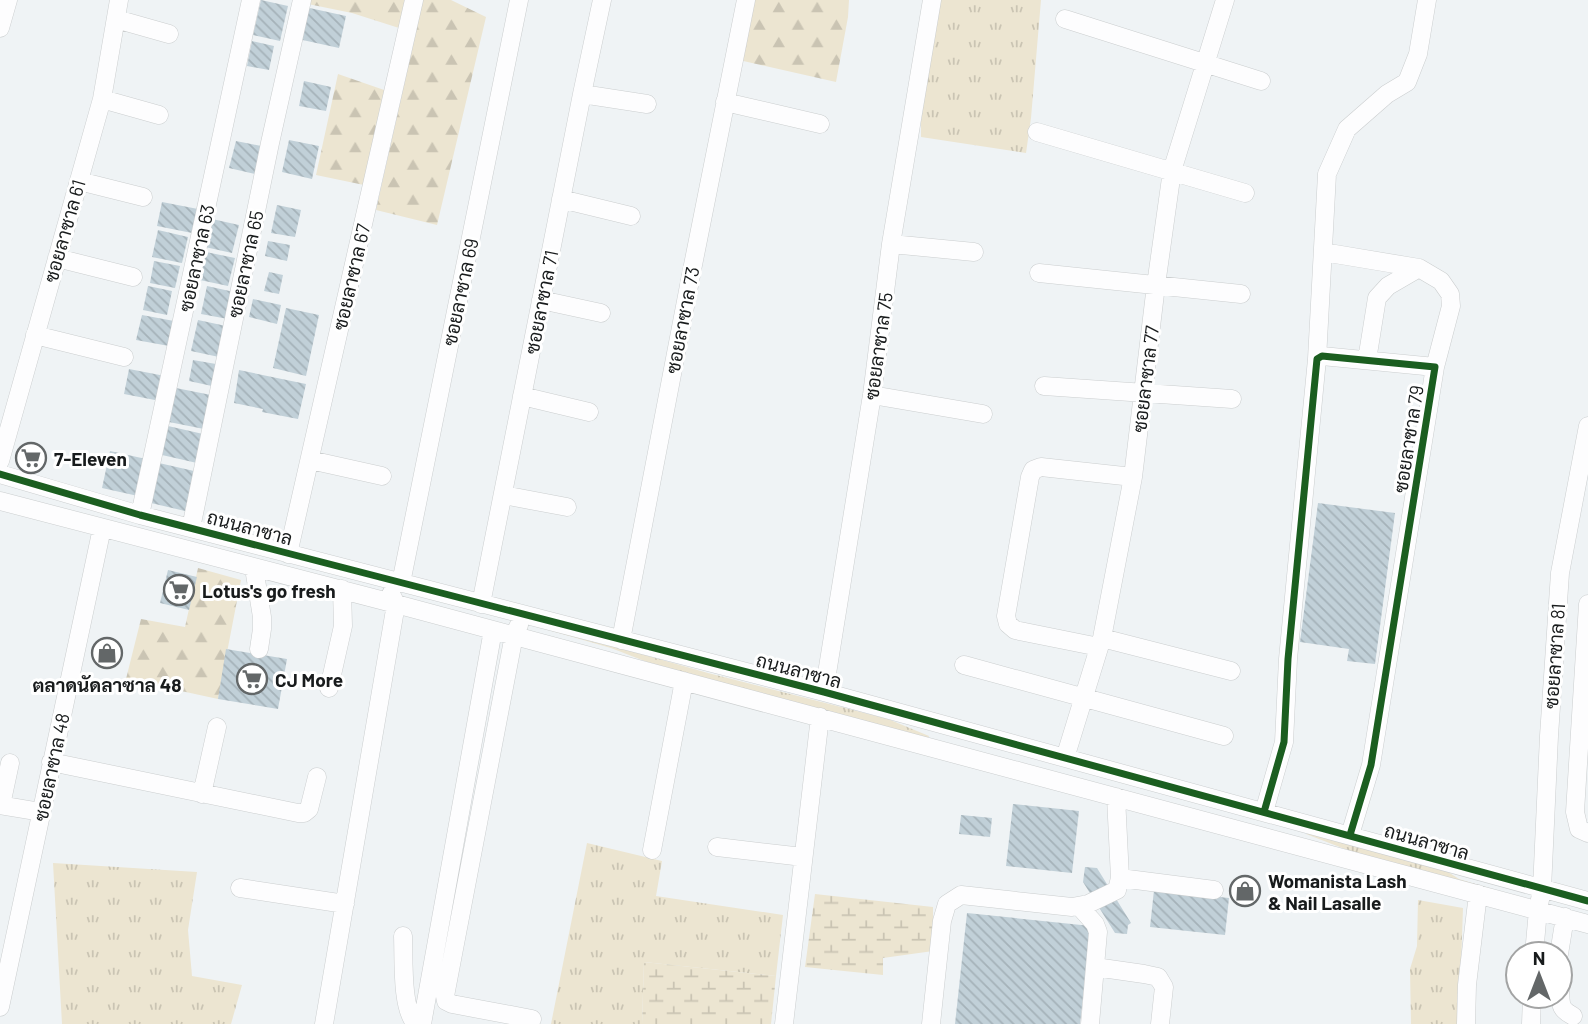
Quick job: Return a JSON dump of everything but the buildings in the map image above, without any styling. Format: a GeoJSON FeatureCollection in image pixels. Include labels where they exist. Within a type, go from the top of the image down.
{"type":"FeatureCollection","features":[{"type":"Feature","properties":{"kind":"street"},"geometry":{"type":"LineString","coordinates":[[0,28],[8,0]]}},
{"type":"Feature","properties":{"kind":"street","name":"ซอยลาซาล 61"},"geometry":{"type":"LineString","coordinates":[[0,461],[102,99],[120,0]]}},
{"type":"Feature","properties":{"kind":"street","name":"ซอยลาซาล 63"},"geometry":{"type":"LineString","coordinates":[[140,515],[251,0]]}},
{"type":"Feature","properties":{"kind":"street","name":"ซอยลาซาล 65"},"geometry":{"type":"LineString","coordinates":[[191,528],[302,0]]}},
{"type":"Feature","properties":{"kind":"street","name":"ซอยลาซาล 67"},"geometry":{"type":"LineString","coordinates":[[294,556],[310,460],[414,0]]}},
{"type":"Feature","properties":{"kind":"street","name":"ซอยลาซาล 69"},"geometry":{"type":"LineString","coordinates":[[401,583],[519,0]]}},
{"type":"Feature","properties":{"kind":"street","name":"ซอยลาซาล 71"},"geometry":{"type":"LineString","coordinates":[[481,604],[602,0]]}},
{"type":"Feature","properties":{"kind":"street","name":"ซอยลาซาล 73"},"geometry":{"type":"LineString","coordinates":[[621,640],[747,0]]}},
{"type":"Feature","properties":{"kind":"street","name":"ซอยลาซาล 75"},"geometry":{"type":"LineString","coordinates":[[824,692],[872,396],[891,244],[932,0]]}},
{"type":"Feature","properties":{"kind":"street","name":"ซอยลาซาล 77"},"geometry":{"type":"LineString","coordinates":[[1065,758],[1100,642],[1133,477],[1172,171],[1225,0]]}},
{"type":"Feature","properties":{"kind":"street"},"geometry":{"type":"LineString","coordinates":[[1264,812],[1284,743],[1288,659],[1317,359],[1327,174],[1347,129],[1387,94],[1407,82],[1418,54],[1427,0]]}},
{"type":"Feature","properties":{"kind":"street"},"geometry":{"type":"LineString","coordinates":[[116,19],[170,34]]}},
{"type":"Feature","properties":{"kind":"street"},"geometry":{"type":"LineString","coordinates":[[1065,19],[1262,81]]}},
{"type":"Feature","properties":{"kind":"street"},"geometry":{"type":"LineString","coordinates":[[582,94],[647,104]]}},
{"type":"Feature","properties":{"kind":"street"},"geometry":{"type":"LineString","coordinates":[[102,99],[159,115]]}},
{"type":"Feature","properties":{"kind":"street"},"geometry":{"type":"LineString","coordinates":[[725,102],[820,124]]}},
{"type":"Feature","properties":{"kind":"street"},"geometry":{"type":"LineString","coordinates":[[1037,132],[1245,194]]}},
{"type":"Feature","properties":{"kind":"street"},"geometry":{"type":"LineString","coordinates":[[79,181],[143,197]]}},
{"type":"Feature","properties":{"kind":"street"},"geometry":{"type":"LineString","coordinates":[[561,199],[631,216]]}},
{"type":"Feature","properties":{"kind":"street"},"geometry":{"type":"LineString","coordinates":[[891,244],[974,252]]}},
{"type":"Feature","properties":{"kind":"street"},"geometry":{"type":"LineString","coordinates":[[1323,253],[1419,268],[1441,281],[1450,294],[1451,306],[1435,367]]}},
{"type":"Feature","properties":{"kind":"street"},"geometry":{"type":"LineString","coordinates":[[57,258],[133,276]]}},
{"type":"Feature","properties":{"kind":"street"},"geometry":{"type":"LineString","coordinates":[[1367,360],[1377,298],[1388,286],[1419,268]]}},
{"type":"Feature","properties":{"kind":"street"},"geometry":{"type":"LineString","coordinates":[[1039,273],[1241,294]]}},
{"type":"Feature","properties":{"kind":"street"},"geometry":{"type":"LineString","coordinates":[[541,300],[601,313]]}},
{"type":"Feature","properties":{"kind":"street"},"geometry":{"type":"LineString","coordinates":[[35,335],[124,357]]}},
{"type":"Feature","properties":{"kind":"street","name":"ซอยลาซาล 79"},"geometry":{"type":"LineString","coordinates":[[1317,359],[1322,356],[1435,367],[1371,765],[1350,835]]}},
{"type":"Feature","properties":{"kind":"street"},"geometry":{"type":"LineString","coordinates":[[1044,386],[1232,399]]}},
{"type":"Feature","properties":{"kind":"street"},"geometry":{"type":"LineString","coordinates":[[522,396],[589,411]]}},
{"type":"Feature","properties":{"kind":"street"},"geometry":{"type":"LineString","coordinates":[[872,396],[983,414]]}},
{"type":"Feature","properties":{"kind":"street","name":"ซอยลาซาล 81"},"geometry":{"type":"LineString","coordinates":[[1535,940],[1542,889],[1560,573],[1588,426]]}},
{"type":"Feature","properties":{"kind":"street"},"geometry":{"type":"LineString","coordinates":[[310,460],[382,476]]}},
{"type":"Feature","properties":{"kind":"street"},"geometry":{"type":"LineString","coordinates":[[1133,477],[1041,467],[1033,470],[1006,616],[1008,624],[1014,630],[1100,642],[1231,671]]}},
{"type":"Feature","properties":{"kind":"street","name":"ถนนลาซาล"},"geometry":{"type":"LineString","coordinates":[[0,474],[294,556],[824,692],[1588,901]]}},
{"type":"Feature","properties":{"kind":"street"},"geometry":{"type":"LineString","coordinates":[[503,495],[567,508]]}},
{"type":"Feature","properties":{"kind":"street","name":"ถนนลาซาล"},"geometry":{"type":"LineString","coordinates":[[0,501],[342,589],[1588,924]]}},
{"type":"Feature","properties":{"kind":"street","name":"ซอยลาซาล 48"},"geometry":{"type":"LineString","coordinates":[[0,1006],[102,528]]}},
{"type":"Feature","properties":{"kind":"street"},"geometry":{"type":"LineString","coordinates":[[294,556],[312,567],[385,585],[396,604],[324,1024]]}},
{"type":"Feature","properties":{"kind":"street"},"geometry":{"type":"LineString","coordinates":[[254,568],[262,617],[258,649]]}},
{"type":"Feature","properties":{"kind":"street"},"geometry":{"type":"LineString","coordinates":[[329,688],[343,626],[342,589]]}},
{"type":"Feature","properties":{"kind":"street"},"geometry":{"type":"LineString","coordinates":[[424,589],[416,592],[416,597],[491,619],[498,623],[503,632],[446,1001],[532,1019]]}},
{"type":"Feature","properties":{"kind":"street"},"geometry":{"type":"LineString","coordinates":[[1588,604],[1575,812],[1579,829],[1588,833]]}},
{"type":"Feature","properties":{"kind":"street"},"geometry":{"type":"LineString","coordinates":[[422,1024],[503,632],[526,614]]}},
{"type":"Feature","properties":{"kind":"street"},"geometry":{"type":"LineString","coordinates":[[545,619],[533,625],[538,633],[617,657],[630,666]]}},
{"type":"Feature","properties":{"kind":"street"},"geometry":{"type":"LineString","coordinates":[[964,665],[1223,736]]}},
{"type":"Feature","properties":{"kind":"street"},"geometry":{"type":"LineString","coordinates":[[652,850],[684,681]]}},
{"type":"Feature","properties":{"kind":"street"},"geometry":{"type":"LineString","coordinates":[[784,1024],[820,718]]}},
{"type":"Feature","properties":{"kind":"street"},"geometry":{"type":"LineString","coordinates":[[916,718],[930,730],[1100,777],[1108,782],[1110,789],[1103,793],[1092,790]]}},
{"type":"Feature","properties":{"kind":"street"},"geometry":{"type":"LineString","coordinates":[[202,794],[217,727]]}},
{"type":"Feature","properties":{"kind":"street"},"geometry":{"type":"LineString","coordinates":[[51,762],[304,813],[309,809],[317,777]]}},
{"type":"Feature","properties":{"kind":"street"},"geometry":{"type":"LineString","coordinates":[[10,763],[0,805],[41,812]]}},
{"type":"Feature","properties":{"kind":"street"},"geometry":{"type":"LineString","coordinates":[[1153,782],[1141,782],[1135,785],[1134,790],[1141,795],[1290,834],[1342,858]]}},
{"type":"Feature","properties":{"kind":"street"},"geometry":{"type":"LineString","coordinates":[[931,1024],[942,921],[947,904],[961,895],[1072,907],[1088,904],[1117,890],[1120,878],[1116,797]]}},
{"type":"Feature","properties":{"kind":"street"},"geometry":{"type":"LineString","coordinates":[[717,847],[803,857]]}},
{"type":"Feature","properties":{"kind":"street"},"geometry":{"type":"LineString","coordinates":[[1459,866],[1467,877],[1529,896],[1528,900],[1522,901],[1500,900]]}},
{"type":"Feature","properties":{"kind":"street"},"geometry":{"type":"LineString","coordinates":[[1120,878],[1214,890]]}},
{"type":"Feature","properties":{"kind":"street"},"geometry":{"type":"LineString","coordinates":[[240,888],[345,904]]}},
{"type":"Feature","properties":{"kind":"street"},"geometry":{"type":"LineString","coordinates":[[1466,1024],[1467,985],[1478,894]]}},
{"type":"Feature","properties":{"kind":"street"},"geometry":{"type":"LineString","coordinates":[[1561,894],[1553,903],[1588,915]]}},
{"type":"Feature","properties":{"kind":"street"},"geometry":{"type":"LineString","coordinates":[[1079,906],[1095,924],[1098,932],[1090,1024]]}},
{"type":"Feature","properties":{"kind":"street"},"geometry":{"type":"LineString","coordinates":[[1561,940],[1565,917]]}},
{"type":"Feature","properties":{"kind":"street"},"geometry":{"type":"LineString","coordinates":[[403,936],[406,1007],[416,1024]]}},
{"type":"Feature","properties":{"kind":"street"},"geometry":{"type":"LineString","coordinates":[[1095,967],[1158,977],[1164,987],[1160,1024]]}},
{"type":"Feature","properties":{"kind":"street"},"geometry":{"type":"LineString","coordinates":[[1563,1010],[1573,1016]]}},
{"type":"Feature","properties":{"kind":"green space"},"geometry":{"type":"Polygon","coordinates":[[[309,0],[408,0],[399,28],[352,13],[308,4],[309,0]]]}},
{"type":"Feature","properties":{"kind":"green space"},"geometry":{"type":"Polygon","coordinates":[[[423,0],[451,0],[486,17],[437,225],[376,210],[423,0]]]}},
{"type":"Feature","properties":{"kind":"green space"},"geometry":{"type":"Polygon","coordinates":[[[751,0],[849,0],[836,82],[739,60],[751,0]]]}},
{"type":"Feature","properties":{"kind":"green space"},"geometry":{"type":"Polygon","coordinates":[[[938,0],[1041,0],[1026,153],[921,137],[938,0]]]}},
{"type":"Feature","properties":{"kind":"green space"},"geometry":{"type":"Polygon","coordinates":[[[338,74],[387,91],[364,185],[316,175],[338,74]]]}},
{"type":"Feature","properties":{"kind":"green space"},"geometry":{"type":"Polygon","coordinates":[[[198,568],[241,580],[218,699],[126,679],[141,619],[185,627],[198,568]]]}},
{"type":"Feature","properties":{"kind":"green space"},"geometry":{"type":"Polygon","coordinates":[[[543,626],[708,673],[888,719],[929,736],[928,739],[647,662],[611,648],[541,628],[543,626]]]}},
{"type":"Feature","properties":{"kind":"green space"},"geometry":{"type":"Polygon","coordinates":[[[1311,833],[1445,870],[1459,879],[1502,892],[1501,895],[1350,851],[1306,834],[1311,833]]]}},
{"type":"Feature","properties":{"kind":"green space"},"geometry":{"type":"Polygon","coordinates":[[[587,843],[662,861],[656,896],[783,915],[776,976],[644,962],[642,1024],[551,1024],[587,843]]]}},
{"type":"Feature","properties":{"kind":"green space"},"geometry":{"type":"Polygon","coordinates":[[[53,863],[197,872],[188,930],[192,976],[242,985],[231,1024],[62,1024],[53,863]]]}},
{"type":"Feature","properties":{"kind":"green space"},"geometry":{"type":"Polygon","coordinates":[[[815,894],[933,907],[933,951],[883,958],[883,975],[805,967],[815,894]]]}},
{"type":"Feature","properties":{"kind":"green space"},"geometry":{"type":"Polygon","coordinates":[[[1418,900],[1463,908],[1459,1024],[1411,1024],[1410,969],[1417,946],[1418,900]]]}},
{"type":"Feature","properties":{"kind":"green space"},"geometry":{"type":"Polygon","coordinates":[[[644,962],[776,976],[771,1024],[642,1024],[644,962]]]}},
{"type":"Feature","properties":{"kind":"cycle path"},"geometry":{"type":"LineString","coordinates":[[1264,812],[1284,742],[1288,659],[1317,359],[1322,356],[1435,367],[1371,765],[1350,835]]}},
{"type":"Feature","properties":{"kind":"cycle path"},"geometry":{"type":"LineString","coordinates":[[0,474],[140,515],[824,692],[1588,901]]}},
{"type":"Feature","properties":{"kind":"place","name":"7-Eleven"},"geometry":{"type":"Point","coordinates":[31,458]}},
{"type":"Feature","properties":{"kind":"place","name":"Lotus's go fresh"},"geometry":{"type":"Point","coordinates":[179,590]}},
{"type":"Feature","properties":{"kind":"place","name":"ตลาดนัดลาซาล 48"},"geometry":{"type":"Point","coordinates":[107,653]}},
{"type":"Feature","properties":{"kind":"place","name":"CJ More"},"geometry":{"type":"Point","coordinates":[252,679]}},
{"type":"Feature","properties":{"kind":"place","name":"Womanista Lash & Nail Lasalle"},"geometry":{"type":"Point","coordinates":[1245,891]}}]}
